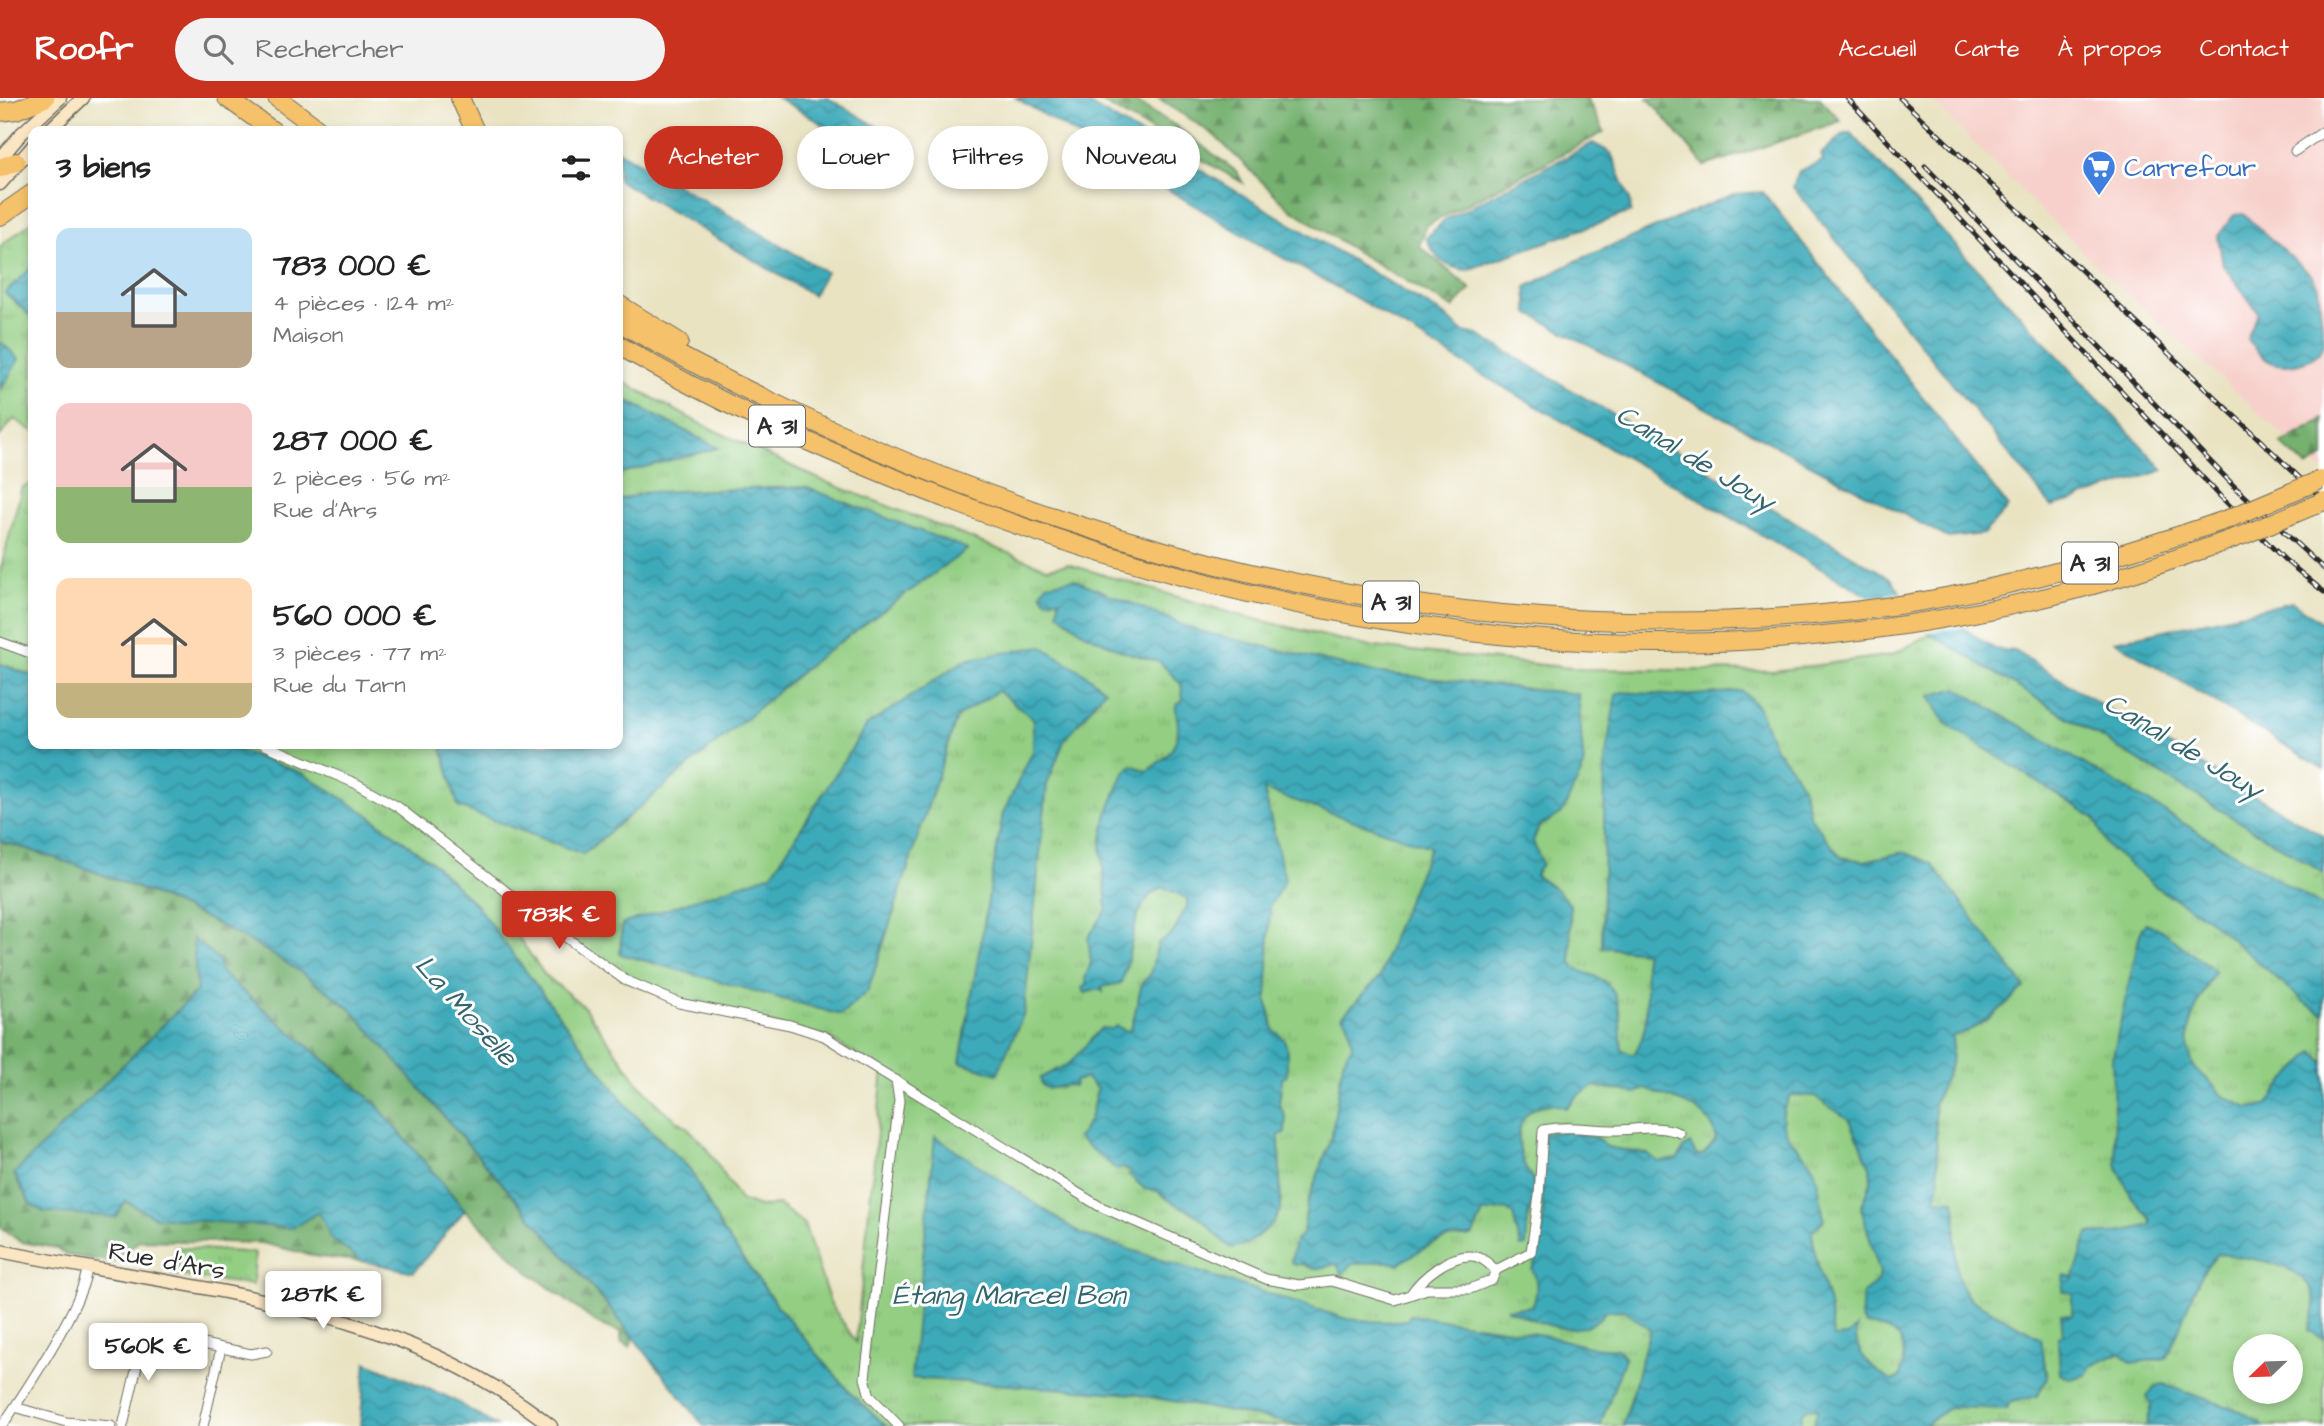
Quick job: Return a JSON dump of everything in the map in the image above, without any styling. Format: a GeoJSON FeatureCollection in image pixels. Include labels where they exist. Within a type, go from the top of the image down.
{"type":"FeatureCollection","features":[{"type":"Feature","properties":{"kind":"highway"},"geometry":{"type":"LineString","coordinates":[[0,112],[16,110],[45,98]]}},
{"type":"Feature","properties":{"kind":"highway"},"geometry":{"type":"LineString","coordinates":[[227,98],[266,126]]}},
{"type":"Feature","properties":{"kind":"highway"},"geometry":{"type":"LineString","coordinates":[[241,98],[277,126]]}},
{"type":"Feature","properties":{"kind":"highway"},"geometry":{"type":"LineString","coordinates":[[277,98],[314,126]]}},
{"type":"Feature","properties":{"kind":"highway"},"geometry":{"type":"LineString","coordinates":[[460,98],[473,126]]}},
{"type":"Feature","properties":{"kind":"highway"},"geometry":{"type":"LineString","coordinates":[[0,216],[28,196]]}},
{"type":"Feature","properties":{"kind":"highway"},"geometry":{"type":"LineString","coordinates":[[623,307],[790,409]]}},
{"type":"Feature","properties":{"kind":"highway","name":"A 31"},"geometry":{"type":"LineString","coordinates":[[623,325],[790,409],[944,475],[1079,524],[1244,572],[1337,592],[1451,610],[1578,621],[1715,622],[1856,611],[1948,596],[2090,563],[2228,519],[2322,479]]}},
{"type":"Feature","properties":{"kind":"highway","name":"A 31"},"geometry":{"type":"LineString","coordinates":[[623,348],[650,364],[788,431],[940,496],[1069,543],[1176,576],[1266,599],[1391,624],[1537,641],[1717,643],[1866,630],[1975,613],[2086,587],[2246,534],[2324,501]]}},
{"type":"Feature","properties":{"kind":"highway"},"geometry":{"type":"LineString","coordinates":[[623,358],[650,364]]}},
{"type":"Feature","properties":{"kind":"main road"},"geometry":{"type":"LineString","coordinates":[[30,126],[61,98]]}},
{"type":"Feature","properties":{"kind":"main road"},"geometry":{"type":"LineString","coordinates":[[53,126],[83,98]]}},
{"type":"Feature","properties":{"kind":"main road"},"geometry":{"type":"LineString","coordinates":[[0,184],[5,163],[21,134],[28,128]]}},
{"type":"Feature","properties":{"kind":"main road"},"geometry":{"type":"LineString","coordinates":[[5,163],[28,149]]}},
{"type":"Feature","properties":{"kind":"main road","name":"Rue d'Ars"},"geometry":{"type":"LineString","coordinates":[[0,1251],[274,1301],[359,1324],[454,1365],[551,1426]]}},
{"type":"Feature","properties":{"kind":"street"},"geometry":{"type":"LineString","coordinates":[[2295,152],[2324,131]]}},
{"type":"Feature","properties":{"kind":"street"},"geometry":{"type":"LineString","coordinates":[[0,642],[28,652]]}},
{"type":"Feature","properties":{"kind":"street"},"geometry":{"type":"LineString","coordinates":[[274,749],[357,785],[398,807],[552,928],[625,980],[680,1003],[790,1025],[824,1036],[1099,1206],[1266,1279],[1298,1285],[1332,1281],[1395,1300],[1427,1289],[1470,1289],[1492,1280],[1496,1270],[1531,1252],[1539,1196],[1543,1130],[1569,1125],[1596,1130],[1671,1129],[1680,1133]]}},
{"type":"Feature","properties":{"kind":"street"},"geometry":{"type":"LineString","coordinates":[[896,1080],[899,1101],[865,1378],[870,1396],[899,1426]]}},
{"type":"Feature","properties":{"kind":"street"},"geometry":{"type":"LineString","coordinates":[[1410,1295],[1418,1282],[1433,1271],[1469,1255],[1481,1258],[1496,1270]]}},
{"type":"Feature","properties":{"kind":"street"},"geometry":{"type":"LineString","coordinates":[[2,1426],[81,1289],[87,1269]]}},
{"type":"Feature","properties":{"kind":"street"},"geometry":{"type":"LineString","coordinates":[[123,1426],[145,1332],[251,1354],[267,1351]]}},
{"type":"Feature","properties":{"kind":"street"},"geometry":{"type":"LineString","coordinates":[[203,1426],[221,1349]]}},
{"type":"Feature","properties":{"kind":"street"},"geometry":{"type":"LineString","coordinates":[[15,1407],[66,1422],[111,1426]]}},
{"type":"Feature","properties":{"kind":"shaded area"},"geometry":{"type":"Polygon","coordinates":[[[1929,98],[2324,98],[2324,472],[2097,266],[1929,98]]]}},
{"type":"Feature","properties":{"kind":"green space"},"geometry":{"type":"Polygon","coordinates":[[[1094,98],[1129,98],[1176,126],[1143,126],[1094,98]]]}},
{"type":"Feature","properties":{"kind":"green space"},"geometry":{"type":"Polygon","coordinates":[[[1158,98],[1587,98],[1604,132],[1427,225],[1419,246],[1471,289],[1453,308],[1355,251],[1288,207],[1214,135],[1158,98]]]}},
{"type":"Feature","properties":{"kind":"green space"},"geometry":{"type":"Polygon","coordinates":[[[1648,98],[1820,98],[1841,121],[1705,166],[1648,98]]]}},
{"type":"Feature","properties":{"kind":"green space"},"geometry":{"type":"Polygon","coordinates":[[[1200,144],[1237,172],[1243,183],[1200,158],[1200,144]]]}},
{"type":"Feature","properties":{"kind":"green space"},"geometry":{"type":"Polygon","coordinates":[[[28,225],[28,428],[14,419],[0,436],[0,246],[28,225]]]}},
{"type":"Feature","properties":{"kind":"green space"},"geometry":{"type":"Polygon","coordinates":[[[623,382],[695,421],[821,480],[1047,568],[1068,564],[1238,615],[1366,646],[1581,669],[1774,671],[1892,655],[1931,634],[2324,873],[2324,1426],[886,1426],[851,1394],[779,1308],[722,1230],[690,1169],[631,1111],[475,905],[434,864],[369,815],[302,773],[235,749],[623,749],[623,382]],[[542,919],[512,928],[544,974],[584,1007],[637,1081],[661,1108],[688,1128],[707,1148],[740,1200],[759,1207],[779,1205],[804,1224],[830,1303],[856,1342],[883,1070],[824,1036],[679,1003],[625,980],[542,919]]]}},
{"type":"Feature","properties":{"kind":"green space"},"geometry":{"type":"Polygon","coordinates":[[[2324,419],[2324,457],[2307,467],[2281,444],[2324,419]]]}},
{"type":"Feature","properties":{"kind":"green space"},"geometry":{"type":"Polygon","coordinates":[[[28,485],[28,674],[0,664],[0,572],[22,487],[28,485]]]}},
{"type":"Feature","properties":{"kind":"green space"},"geometry":{"type":"Polygon","coordinates":[[[0,841],[93,871],[185,908],[272,954],[352,1010],[609,1307],[633,1337],[630,1347],[622,1343],[620,1332],[598,1324],[526,1270],[465,1210],[375,1103],[221,973],[219,960],[194,940],[197,991],[14,1175],[31,1205],[125,1201],[155,1217],[319,1212],[332,1238],[361,1261],[319,1257],[262,1243],[140,1240],[113,1262],[66,1255],[57,1248],[21,1242],[0,1227],[0,841]]]}},
{"type":"Feature","properties":{"kind":"green space"},"geometry":{"type":"Polygon","coordinates":[[[175,1247],[255,1253],[253,1285],[173,1275],[175,1247]]]}},
{"type":"Feature","properties":{"kind":"water"},"geometry":{"type":"Polygon","coordinates":[[[778,98],[828,98],[876,126],[826,126],[778,98]]]}},
{"type":"Feature","properties":{"kind":"water"},"geometry":{"type":"Polygon","coordinates":[[[1016,98],[1079,98],[1126,126],[1062,126],[1016,98]]]}},
{"type":"Feature","properties":{"kind":"water"},"geometry":{"type":"Polygon","coordinates":[[[1845,133],[1851,133],[2164,470],[2052,507],[1793,187],[1799,171],[1823,161],[1821,154],[1845,133]]]}},
{"type":"Feature","properties":{"kind":"water"},"geometry":{"type":"Polygon","coordinates":[[[1593,143],[1611,153],[1630,200],[1631,212],[1467,270],[1452,267],[1433,251],[1426,238],[1446,219],[1593,143]]]}},
{"type":"Feature","properties":{"kind":"water"},"geometry":{"type":"Polygon","coordinates":[[[623,153],[644,165],[644,189],[684,189],[826,272],[813,295],[623,183],[623,153]]]}},
{"type":"Feature","properties":{"kind":"water"},"geometry":{"type":"Polygon","coordinates":[[[1200,170],[1446,316],[1463,332],[1478,335],[1892,579],[1901,594],[1960,626],[1995,649],[2015,651],[2140,729],[2324,836],[2324,873],[1865,594],[1475,371],[1365,303],[1265,248],[1167,189],[1200,189],[1200,170]]]}},
{"type":"Feature","properties":{"kind":"water"},"geometry":{"type":"Polygon","coordinates":[[[1763,192],[2008,507],[1983,534],[1948,538],[1528,313],[1526,287],[1578,260],[1734,194],[1763,192]]]}},
{"type":"Feature","properties":{"kind":"water"},"geometry":{"type":"Polygon","coordinates":[[[2243,214],[2312,276],[2318,287],[2324,342],[2319,352],[2308,360],[2286,365],[2272,362],[2259,354],[2247,339],[2258,312],[2223,265],[2218,236],[2234,215],[2243,214]]]}},
{"type":"Feature","properties":{"kind":"water"},"geometry":{"type":"Polygon","coordinates":[[[28,271],[28,314],[5,293],[28,271]]]}},
{"type":"Feature","properties":{"kind":"water"},"geometry":{"type":"Polygon","coordinates":[[[0,341],[19,359],[0,391],[0,341]]]}},
{"type":"Feature","properties":{"kind":"water"},"geometry":{"type":"Polygon","coordinates":[[[623,399],[718,448],[623,473],[623,399]]]}},
{"type":"Feature","properties":{"kind":"water"},"geometry":{"type":"Polygon","coordinates":[[[805,487],[968,549],[818,658],[583,854],[458,807],[442,749],[623,749],[623,499],[648,492],[805,487]]]}},
{"type":"Feature","properties":{"kind":"water"},"geometry":{"type":"Polygon","coordinates":[[[1073,579],[1195,630],[1372,672],[1578,694],[1584,767],[1562,813],[1539,827],[1533,841],[1542,864],[1535,875],[1558,891],[1570,905],[1571,962],[1580,970],[1599,978],[1613,992],[1619,1010],[1622,1050],[1633,1055],[1640,1044],[1646,1018],[1645,952],[1602,947],[1605,760],[1616,695],[1621,692],[1682,696],[1742,691],[1758,706],[1775,748],[1791,767],[1803,788],[1810,817],[1841,857],[1864,861],[1904,852],[1931,863],[2025,987],[1983,1022],[1953,1036],[1951,1065],[1934,1104],[1939,1182],[1936,1199],[1954,1200],[1958,1277],[1971,1300],[2041,1338],[2047,1379],[2037,1396],[2009,1403],[2007,1409],[1950,1407],[1925,1426],[1816,1426],[1814,1422],[1818,1408],[1807,1409],[1802,1414],[1800,1426],[1623,1426],[1650,1329],[1624,1310],[1606,1311],[1596,1321],[1584,1327],[1571,1328],[1545,1324],[1506,1309],[1532,1306],[1535,1297],[1536,1283],[1532,1269],[1542,1234],[1540,1167],[1544,1133],[1568,1131],[1597,1138],[1607,1147],[1648,1154],[1659,1162],[1678,1159],[1683,1149],[1690,1144],[1697,1156],[1704,1154],[1716,1140],[1713,1128],[1699,1112],[1679,1101],[1645,1089],[1636,1093],[1594,1086],[1577,1096],[1566,1108],[1554,1104],[1543,1105],[1535,1108],[1523,1119],[1519,1134],[1520,1151],[1536,1192],[1529,1213],[1526,1246],[1521,1247],[1513,1215],[1506,1209],[1483,1213],[1473,1235],[1438,1242],[1399,1265],[1382,1262],[1352,1264],[1342,1275],[1337,1264],[1314,1269],[1302,1264],[1294,1265],[1291,1262],[1295,1241],[1303,1233],[1307,1204],[1331,1139],[1343,1061],[1352,1045],[1348,1023],[1342,1016],[1380,977],[1393,935],[1430,847],[1264,790],[1285,880],[1270,906],[1267,1001],[1274,1031],[1283,1039],[1287,1050],[1287,1075],[1282,1079],[1279,1104],[1286,1118],[1285,1133],[1279,1135],[1281,1209],[1273,1223],[1247,1244],[1231,1248],[1203,1220],[1158,1191],[1145,1189],[1129,1175],[1130,1172],[1123,1168],[1117,1170],[1078,1138],[1090,1119],[1097,1089],[1086,1078],[1075,1081],[1074,1087],[1068,1085],[1048,1089],[1042,1085],[1040,1078],[1070,1063],[1101,1028],[1112,1029],[1116,1026],[1126,1031],[1131,1029],[1142,983],[1150,975],[1158,943],[1173,933],[1187,906],[1187,898],[1163,887],[1151,895],[1137,916],[1121,983],[1102,987],[1103,992],[1099,989],[1085,993],[1082,988],[1087,984],[1085,979],[1091,962],[1088,938],[1107,909],[1101,845],[1106,816],[1124,773],[1132,765],[1147,771],[1173,748],[1178,727],[1176,705],[1183,700],[1181,684],[1160,662],[1125,652],[1084,633],[1058,613],[1059,599],[1046,600],[1041,593],[1047,584],[1073,579]],[[1790,1095],[1783,1121],[1785,1131],[1810,1162],[1817,1177],[1824,1220],[1812,1231],[1829,1302],[1832,1332],[1834,1337],[1848,1336],[1857,1327],[1857,1344],[1861,1352],[1871,1366],[1892,1381],[1900,1377],[1903,1346],[1895,1334],[1866,1325],[1861,1318],[1863,1293],[1876,1283],[1880,1274],[1861,1208],[1871,1181],[1870,1167],[1850,1120],[1813,1096],[1790,1095]]]}},
{"type":"Feature","properties":{"kind":"water"},"geometry":{"type":"Polygon","coordinates":[[[2292,602],[2324,624],[2324,769],[2115,641],[2292,602]]]}},
{"type":"Feature","properties":{"kind":"water"},"geometry":{"type":"Polygon","coordinates":[[[1041,646],[1084,673],[1105,690],[1064,741],[1047,785],[1024,1013],[997,1074],[960,1062],[1003,813],[1033,751],[1033,718],[998,691],[957,717],[868,991],[841,1015],[620,954],[622,924],[772,874],[866,726],[965,660],[1041,646]]]}},
{"type":"Feature","properties":{"kind":"water","name":"La Moselle"},"geometry":{"type":"Polygon","coordinates":[[[0,664],[28,674],[28,749],[235,749],[302,773],[369,815],[434,864],[476,905],[631,1111],[690,1169],[722,1230],[779,1308],[851,1394],[886,1426],[704,1426],[609,1307],[352,1010],[272,954],[185,908],[93,871],[0,841],[0,664]]]}},
{"type":"Feature","properties":{"kind":"water"},"geometry":{"type":"Polygon","coordinates":[[[1957,688],[2324,907],[2324,1014],[2305,1003],[2208,919],[2160,890],[2108,847],[2094,818],[1945,723],[1930,696],[1957,688]]]}},
{"type":"Feature","properties":{"kind":"water"},"geometry":{"type":"Polygon","coordinates":[[[2146,923],[2161,930],[2215,971],[2193,1017],[2188,1042],[2194,1066],[2220,1094],[2248,1108],[2267,1105],[2284,1082],[2314,1051],[2324,1063],[2324,1340],[2309,1330],[2315,1303],[2311,1289],[2303,1279],[2291,1271],[2261,1260],[2218,1254],[2201,1275],[2166,1358],[2132,1363],[2119,1353],[2091,1366],[2086,1375],[2071,1379],[2060,1374],[2058,1338],[2063,1334],[2061,1314],[2072,1316],[2072,1293],[2062,1291],[2064,1275],[2073,1277],[2089,1233],[2112,1234],[2151,1225],[2150,1218],[2131,1196],[2116,1165],[2112,1060],[2141,929],[2146,923]]]}},
{"type":"Feature","properties":{"kind":"water"},"geometry":{"type":"Polygon","coordinates":[[[193,939],[219,960],[221,973],[375,1103],[465,1210],[414,1272],[361,1261],[331,1238],[319,1212],[292,1228],[155,1217],[126,1201],[115,1217],[44,1212],[31,1205],[14,1174],[197,991],[193,939]]]}},
{"type":"Feature","properties":{"kind":"water","name":"Étang Marcel Bon"},"geometry":{"type":"Polygon","coordinates":[[[935,1136],[1081,1234],[1347,1319],[1384,1322],[1407,1320],[1410,1315],[1544,1335],[1589,1347],[1618,1349],[1625,1358],[1600,1426],[1305,1426],[1134,1394],[911,1378],[935,1136]]]}},
{"type":"Feature","properties":{"kind":"water"},"geometry":{"type":"Polygon","coordinates":[[[366,1362],[450,1398],[496,1426],[360,1426],[366,1362]]]}},
{"type":"Feature","properties":{"kind":"water"},"geometry":{"type":"Polygon","coordinates":[[[2163,1384],[2243,1412],[2265,1426],[2146,1426],[2152,1405],[2147,1396],[2155,1386],[2163,1384]]]}},
{"type":"Feature","properties":{"kind":"pier"},"geometry":{"type":"Polygon","coordinates":[[[1905,592],[1967,626],[1923,633],[1866,598],[1905,592]]]}},
{"type":"Feature","properties":{"kind":"railway"},"geometry":{"type":"LineString","coordinates":[[1847,98],[2220,496],[2285,560],[2324,592]]}},
{"type":"Feature","properties":{"kind":"railway"},"geometry":{"type":"LineString","coordinates":[[1900,98],[2324,501]]}},
{"type":"Feature","properties":{"kind":"railway"},"geometry":{"type":"LineString","coordinates":[[1925,166],[2233,485],[2324,569]]}},
{"type":"Feature","properties":{"kind":"place","name":"Carrefour"},"geometry":{"type":"Point","coordinates":[2099,197]}},
{"type":"Feature","properties":{"kind":"water label","name":"Canal de Jouy"},"geometry":{"type":"Point","coordinates":[1696,457]}},
{"type":"Feature","properties":{"kind":"water label","name":"Canal de Jouy"},"geometry":{"type":"Point","coordinates":[2184,745]}}]}
